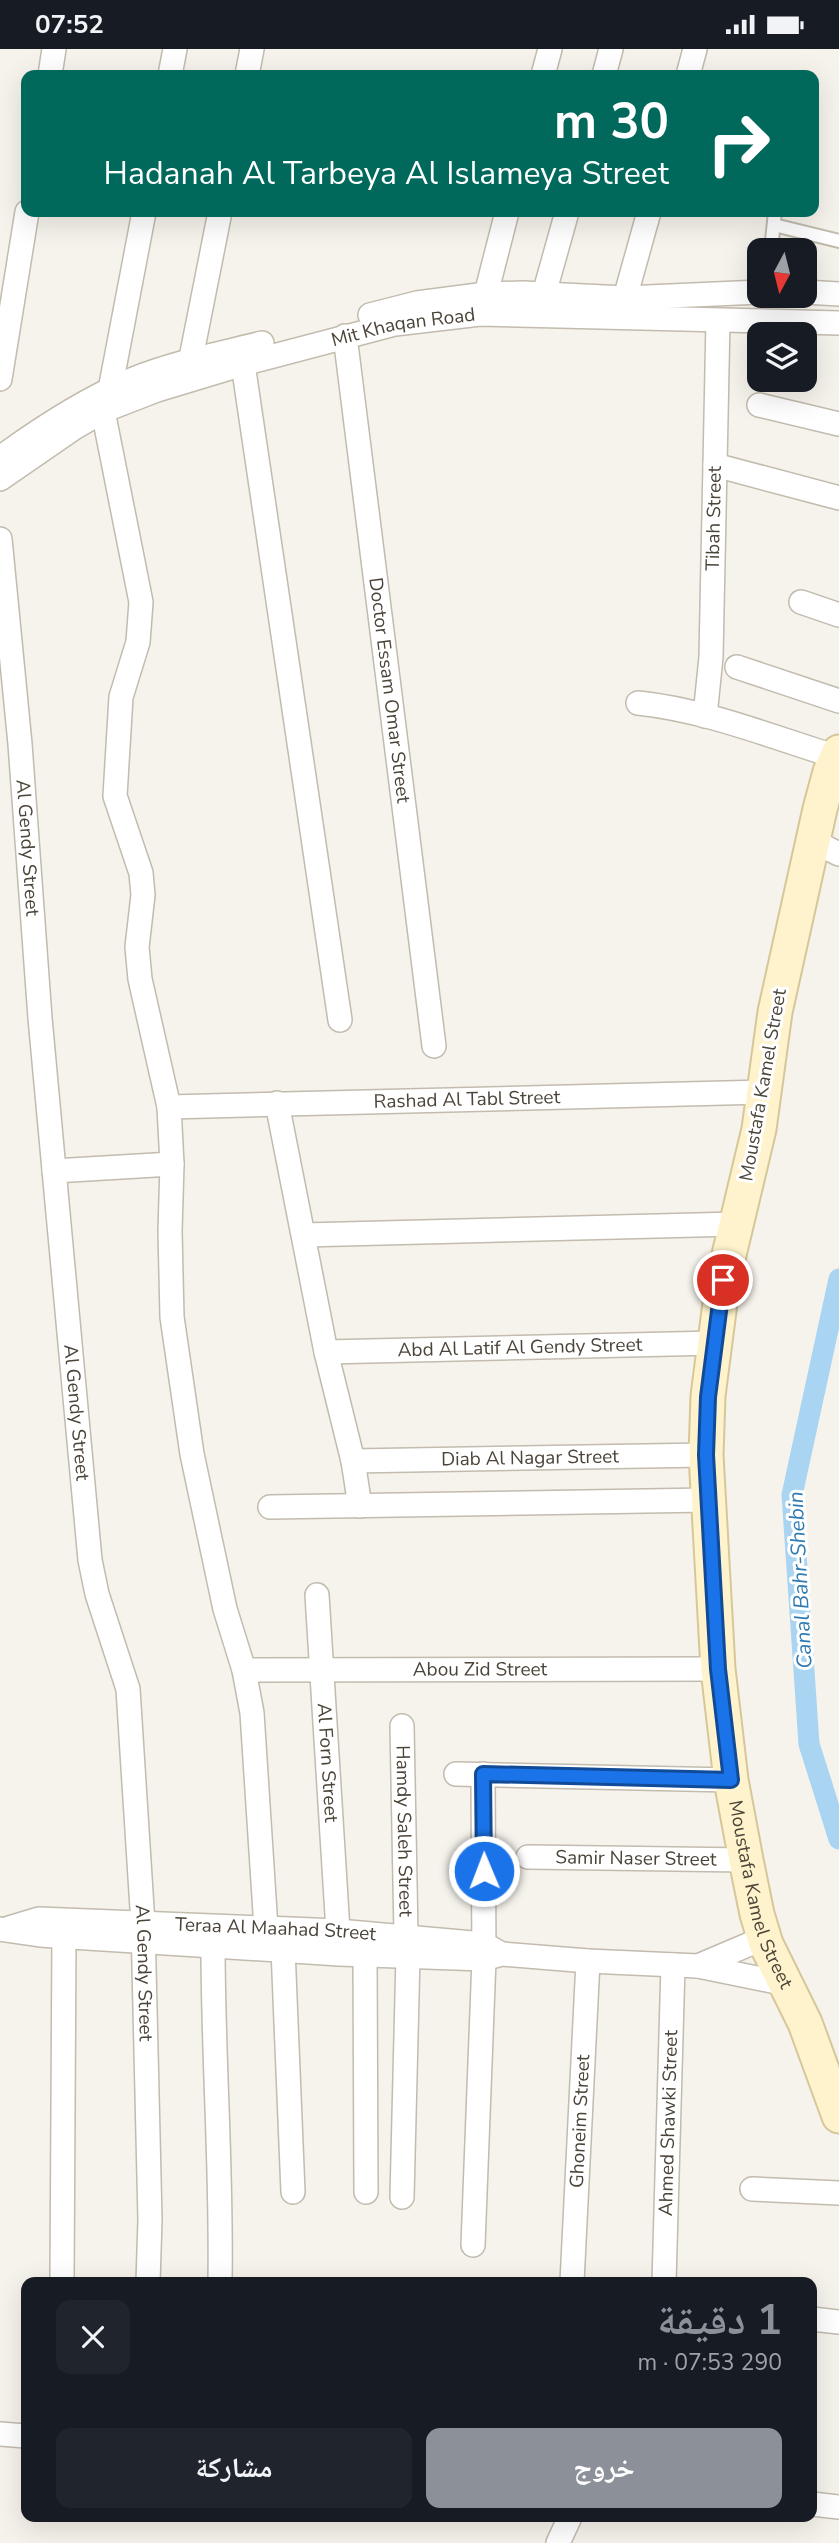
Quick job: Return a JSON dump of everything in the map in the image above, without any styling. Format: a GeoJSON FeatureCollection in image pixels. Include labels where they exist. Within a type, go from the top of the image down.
{"type":"FeatureCollection","features":[{"type":"Feature","properties":{"kind":"main road","name":"Moustafa Kamel Street"},"geometry":{"type":"LineString","coordinates":[[838,755],[824,792],[826,848],[775,1012],[759,1129],[723,1280],[708,1397],[706,1455],[718,1669],[731,1780],[746,1860],[764,1938],[815,2046],[839,2116]]}},
{"type":"Feature","properties":{"kind":"street"},"geometry":{"type":"LineString","coordinates":[[51,70],[54,49]]}},
{"type":"Feature","properties":{"kind":"street"},"geometry":{"type":"LineString","coordinates":[[171,70],[175,49]]}},
{"type":"Feature","properties":{"kind":"street"},"geometry":{"type":"LineString","coordinates":[[248,70],[252,49]]}},
{"type":"Feature","properties":{"kind":"street"},"geometry":{"type":"LineString","coordinates":[[544,70],[550,49]]}},
{"type":"Feature","properties":{"kind":"street"},"geometry":{"type":"LineString","coordinates":[[605,70],[611,49]]}},
{"type":"Feature","properties":{"kind":"street"},"geometry":{"type":"LineString","coordinates":[[689,70],[695,49]]}},
{"type":"Feature","properties":{"kind":"street"},"geometry":{"type":"LineString","coordinates":[[0,379],[26,217]]}},
{"type":"Feature","properties":{"kind":"street"},"geometry":{"type":"LineString","coordinates":[[143,217],[107,401],[141,602],[138,642],[121,697],[116,796],[141,873],[143,895],[137,947],[140,979],[169,1107],[172,1164],[172,1317],[191,1454],[225,1609],[244,1670],[252,1713],[266,1928]]}},
{"type":"Feature","properties":{"kind":"street"},"geometry":{"type":"LineString","coordinates":[[189,371],[219,217]]}},
{"type":"Feature","properties":{"kind":"street"},"geometry":{"type":"LineString","coordinates":[[486,294],[506,217]]}},
{"type":"Feature","properties":{"kind":"street"},"geometry":{"type":"LineString","coordinates":[[544,294],[566,217]]}},
{"type":"Feature","properties":{"kind":"street"},"geometry":{"type":"LineString","coordinates":[[625,298],[648,217]]}},
{"type":"Feature","properties":{"kind":"street","name":"Mit Khaqan Road"},"geometry":{"type":"LineString","coordinates":[[189,371],[417,303],[486,294],[625,298],[747,293]]}},
{"type":"Feature","properties":{"kind":"street"},"geometry":{"type":"LineString","coordinates":[[817,293],[839,294]]}},
{"type":"Feature","properties":{"kind":"street","name":"Mit Khaqan Road"},"geometry":{"type":"LineString","coordinates":[[0,479],[107,401],[154,372],[189,371],[243,364],[395,324],[480,314],[839,323]]}},
{"type":"Feature","properties":{"kind":"street","name":"Tibah Street"},"geometry":{"type":"LineString","coordinates":[[705,716],[711,657],[718,321]]}},
{"type":"Feature","properties":{"kind":"street","name":"Doctor Essam Omar Street"},"geometry":{"type":"LineString","coordinates":[[345,336],[434,1046]]}},
{"type":"Feature","properties":{"kind":"street"},"geometry":{"type":"LineString","coordinates":[[243,364],[340,1020]]}},
{"type":"Feature","properties":{"kind":"street","name":"Mit Khaqan Road"},"geometry":{"type":"LineString","coordinates":[[0,458],[46,426],[107,401]]}},
{"type":"Feature","properties":{"kind":"street"},"geometry":{"type":"LineString","coordinates":[[759,405],[839,424]]}},
{"type":"Feature","properties":{"kind":"street"},"geometry":{"type":"LineString","coordinates":[[715,465],[839,498]]}},
{"type":"Feature","properties":{"kind":"street","name":"Al Gendy Street"},"geometry":{"type":"LineString","coordinates":[[0,539],[20,744],[40,1018],[90,1560],[97,1594],[128,1689],[144,1933],[150,2220],[148,2277]]}},
{"type":"Feature","properties":{"kind":"street"},"geometry":{"type":"LineString","coordinates":[[801,602],[839,615]]}},
{"type":"Feature","properties":{"kind":"street"},"geometry":{"type":"LineString","coordinates":[[737,667],[839,702]]}},
{"type":"Feature","properties":{"kind":"street"},"geometry":{"type":"LineString","coordinates":[[638,703],[675,708],[838,755]]}},
{"type":"Feature","properties":{"kind":"street","name":"Rashad Al Tabl Street"},"geometry":{"type":"LineString","coordinates":[[169,1107],[764,1091]]}},
{"type":"Feature","properties":{"kind":"street"},"geometry":{"type":"LineString","coordinates":[[277,1103],[327,1352],[353,1461],[360,1506]]}},
{"type":"Feature","properties":{"kind":"street"},"geometry":{"type":"LineString","coordinates":[[54,1171],[172,1164]]}},
{"type":"Feature","properties":{"kind":"street"},"geometry":{"type":"LineString","coordinates":[[304,1235],[736,1224]]}},
{"type":"Feature","properties":{"kind":"street","name":"Abd Al Latif Al Gendy Street"},"geometry":{"type":"LineString","coordinates":[[327,1352],[715,1343]]}},
{"type":"Feature","properties":{"kind":"street","name":"Diab Al Nagar Street"},"geometry":{"type":"LineString","coordinates":[[353,1461],[706,1455]]}},
{"type":"Feature","properties":{"kind":"street"},"geometry":{"type":"LineString","coordinates":[[270,1507],[707,1500]]}},
{"type":"Feature","properties":{"kind":"street","name":"Al Forn Street"},"geometry":{"type":"LineString","coordinates":[[317,1595],[338,1931]]}},
{"type":"Feature","properties":{"kind":"street","name":"Abou Zid Street"},"geometry":{"type":"LineString","coordinates":[[244,1670],[718,1669]]}},
{"type":"Feature","properties":{"kind":"street","name":"Hamdy Saleh Street"},"geometry":{"type":"LineString","coordinates":[[402,1726],[407,1946],[402,2197]]}},
{"type":"Feature","properties":{"kind":"street"},"geometry":{"type":"LineString","coordinates":[[456,1774],[731,1780]]}},
{"type":"Feature","properties":{"kind":"street"},"geometry":{"type":"LineString","coordinates":[[473,2245],[490,1952],[483,1774]]}},
{"type":"Feature","properties":{"kind":"street","name":"Samir Naser Street"},"geometry":{"type":"LineString","coordinates":[[528,1857],[746,1860]]}},
{"type":"Feature","properties":{"kind":"street","name":"Teraa Al Maahad Street"},"geometry":{"type":"LineString","coordinates":[[3,1929],[39,1919],[144,1933],[213,1946],[283,1949],[338,1931],[407,1946],[588,1961],[698,1966],[786,1984]]}},
{"type":"Feature","properties":{"kind":"street","name":"Teraa Al Maahad Street"},"geometry":{"type":"LineString","coordinates":[[3,1929],[64,1936],[266,1928],[365,1954],[407,1946]]}},
{"type":"Feature","properties":{"kind":"street"},"geometry":{"type":"LineString","coordinates":[[62,2277],[64,1936]]}},
{"type":"Feature","properties":{"kind":"street","name":"Teraa Al Maahad Street"},"geometry":{"type":"LineString","coordinates":[[698,1966],[764,1938]]}},
{"type":"Feature","properties":{"kind":"street"},"geometry":{"type":"LineString","coordinates":[[213,1946],[220,2174],[220,2277]]}},
{"type":"Feature","properties":{"kind":"street"},"geometry":{"type":"LineString","coordinates":[[283,1949],[292,2192]]}},
{"type":"Feature","properties":{"kind":"street"},"geometry":{"type":"LineString","coordinates":[[365,1954],[366,2192]]}},
{"type":"Feature","properties":{"kind":"street","name":"Ghoneim Street"},"geometry":{"type":"LineString","coordinates":[[572,2277],[588,1961]]}},
{"type":"Feature","properties":{"kind":"street","name":"Ahmed Shawki Street"},"geometry":{"type":"LineString","coordinates":[[664,2277],[673,1965]]}},
{"type":"Feature","properties":{"kind":"street"},"geometry":{"type":"LineString","coordinates":[[752,2189],[839,2193]]}},
{"type":"Feature","properties":{"kind":"street"},"geometry":{"type":"LineString","coordinates":[[817,2320],[839,2322]]}},
{"type":"Feature","properties":{"kind":"street"},"geometry":{"type":"LineString","coordinates":[[0,2434],[21,2436]]}},
{"type":"Feature","properties":{"kind":"street"},"geometry":{"type":"LineString","coordinates":[[817,2505],[839,2507]]}},
{"type":"Feature","properties":{"kind":"street"},"geometry":{"type":"LineString","coordinates":[[558,2543],[568,2522]]}},
{"type":"Feature","properties":{"kind":"lane"},"geometry":{"type":"LineString","coordinates":[[772,238],[775,218],[839,241]]}},
{"type":"Feature","properties":{"kind":"waterway","name":"Canal Bahr-Shebin"},"geometry":{"type":"LineString","coordinates":[[839,1279],[792,1495],[809,1744],[839,1839]]}},
{"type":"Feature","properties":{"kind":"route"},"geometry":{"type":"LineString","coordinates":[[484,1871],[483,1774],[731,1780],[718,1669],[706,1455],[708,1397],[723,1280]]}}]}
